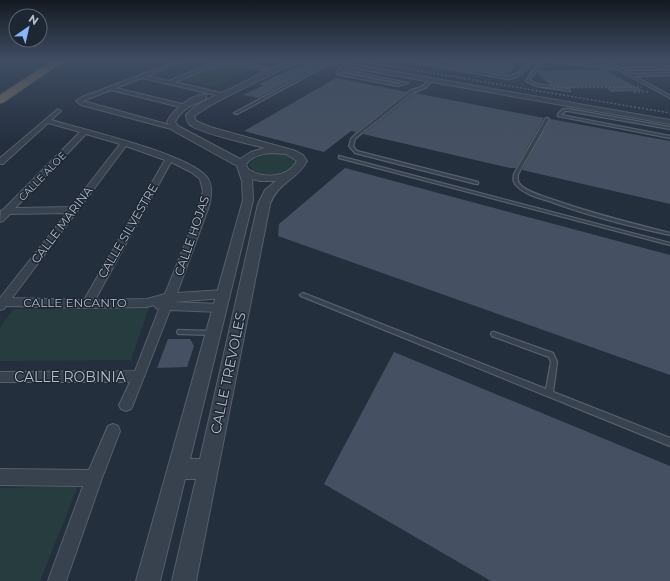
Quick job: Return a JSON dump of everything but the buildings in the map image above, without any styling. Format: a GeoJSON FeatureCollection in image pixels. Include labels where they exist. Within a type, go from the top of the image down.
{"type":"FeatureCollection","features":[{"type":"Feature","properties":{"kind":"highway"},"geometry":{"type":"LineString","coordinates":[[0,100],[19,87]]}},
{"type":"Feature","properties":{"kind":"street"},"geometry":{"type":"LineString","coordinates":[[193,87],[224,95]]}},
{"type":"Feature","properties":{"kind":"street"},"geometry":{"type":"LineString","coordinates":[[175,128],[171,122],[173,117],[184,106],[225,87]]}},
{"type":"Feature","properties":{"kind":"street"},"geometry":{"type":"LineString","coordinates":[[240,87],[195,111],[190,116],[190,120],[193,123],[207,129],[285,150]]}},
{"type":"Feature","properties":{"kind":"street"},"geometry":{"type":"LineString","coordinates":[[472,87],[670,122]]}},
{"type":"Feature","properties":{"kind":"street"},"geometry":{"type":"LineString","coordinates":[[184,106],[111,88],[80,100],[80,102],[175,128],[243,168],[252,176],[277,178],[288,175]]}},
{"type":"Feature","properties":{"kind":"street"},"geometry":{"type":"LineString","coordinates":[[0,162],[58,111]]}},
{"type":"Feature","properties":{"kind":"street","name":"CALLE HOJAS"},"geometry":{"type":"LineString","coordinates":[[47,121],[170,158],[197,172],[204,179],[207,189],[202,213],[139,376],[126,405]]}},
{"type":"Feature","properties":{"kind":"street","name":"CALLE ALOE"},"geometry":{"type":"LineString","coordinates":[[0,219],[4,211],[84,132]]}},
{"type":"Feature","properties":{"kind":"street","name":"CALLE MARINA"},"geometry":{"type":"LineString","coordinates":[[1,304],[124,144]]}},
{"type":"Feature","properties":{"kind":"street"},"geometry":{"type":"LineString","coordinates":[[243,168],[246,157],[257,152],[285,150]]}},
{"type":"Feature","properties":{"kind":"street","name":"CALLE TREVOLES"},"geometry":{"type":"LineString","coordinates":[[184,581],[264,204],[269,192],[288,175],[296,171],[301,166],[302,161],[299,157],[285,150]]}},
{"type":"Feature","properties":{"kind":"street","name":"CALLE SILVESTRE"},"geometry":{"type":"LineString","coordinates":[[87,304],[170,158]]}},
{"type":"Feature","properties":{"kind":"street","name":"CALLE TREVOLES"},"geometry":{"type":"LineString","coordinates":[[148,581],[248,200],[247,181],[243,168]]}},
{"type":"Feature","properties":{"kind":"street"},"geometry":{"type":"LineString","coordinates":[[4,211],[73,210]]}},
{"type":"Feature","properties":{"kind":"street","name":"CALLE ENCANTO"},"geometry":{"type":"LineString","coordinates":[[1,304],[222,301]]}},
{"type":"Feature","properties":{"kind":"street","name":"CALLE ROBINIA"},"geometry":{"type":"LineString","coordinates":[[0,377],[139,376]]}},
{"type":"Feature","properties":{"kind":"street"},"geometry":{"type":"LineString","coordinates":[[57,581],[94,478],[113,431]]}},
{"type":"Feature","properties":{"kind":"street"},"geometry":{"type":"LineString","coordinates":[[177,470],[208,468]]}},
{"type":"Feature","properties":{"kind":"street"},"geometry":{"type":"LineString","coordinates":[[0,477],[94,478]]}},
{"type":"Feature","properties":{"kind":"lane"},"geometry":{"type":"LineString","coordinates":[[236,112],[284,87]]}},
{"type":"Feature","properties":{"kind":"lane"},"geometry":{"type":"LineString","coordinates":[[424,87],[411,92],[357,135],[353,139],[351,146],[356,152],[477,183]]}},
{"type":"Feature","properties":{"kind":"lane"},"geometry":{"type":"LineString","coordinates":[[553,87],[569,90]]}},
{"type":"Feature","properties":{"kind":"lane"},"geometry":{"type":"LineString","coordinates":[[652,87],[670,97]]}},
{"type":"Feature","properties":{"kind":"lane"},"geometry":{"type":"LineString","coordinates":[[670,128],[565,110],[559,115],[670,137]]}},
{"type":"Feature","properties":{"kind":"lane"},"geometry":{"type":"LineString","coordinates":[[547,119],[516,174],[515,180],[517,184],[526,191],[569,207],[670,234]]}},
{"type":"Feature","properties":{"kind":"lane"},"geometry":{"type":"LineString","coordinates":[[620,128],[623,120]]}},
{"type":"Feature","properties":{"kind":"lane"},"geometry":{"type":"LineString","coordinates":[[340,158],[670,244]]}},
{"type":"Feature","properties":{"kind":"lane"},"geometry":{"type":"LineString","coordinates":[[303,295],[670,442]]}},
{"type":"Feature","properties":{"kind":"lane"},"geometry":{"type":"LineString","coordinates":[[180,332],[213,333]]}},
{"type":"Feature","properties":{"kind":"lane"},"geometry":{"type":"LineString","coordinates":[[494,334],[551,355],[554,362],[549,394]]}},
{"type":"Feature","properties":{"kind":"green space"},"geometry":{"type":"Polygon","coordinates":[[[269,153],[280,153],[287,155],[295,162],[286,171],[273,175],[266,175],[253,170],[249,165],[253,160],[269,153]]]}},
{"type":"Feature","properties":{"kind":"green space"},"geometry":{"type":"Polygon","coordinates":[[[149,308],[131,360],[0,361],[0,328],[13,309],[149,308]]]}},
{"type":"Feature","properties":{"kind":"green space"},"geometry":{"type":"Polygon","coordinates":[[[78,486],[40,581],[0,581],[0,488],[78,486]]]}},
{"type":"Feature","properties":{"kind":"railway"},"geometry":{"type":"LineString","coordinates":[[516,87],[670,113]]}},
{"type":"Feature","properties":{"kind":"railway"},"geometry":{"type":"LineString","coordinates":[[545,88],[631,87]]}},
{"type":"Feature","properties":{"kind":"railway"},"geometry":{"type":"LineString","coordinates":[[634,92],[650,92]]}}]}
